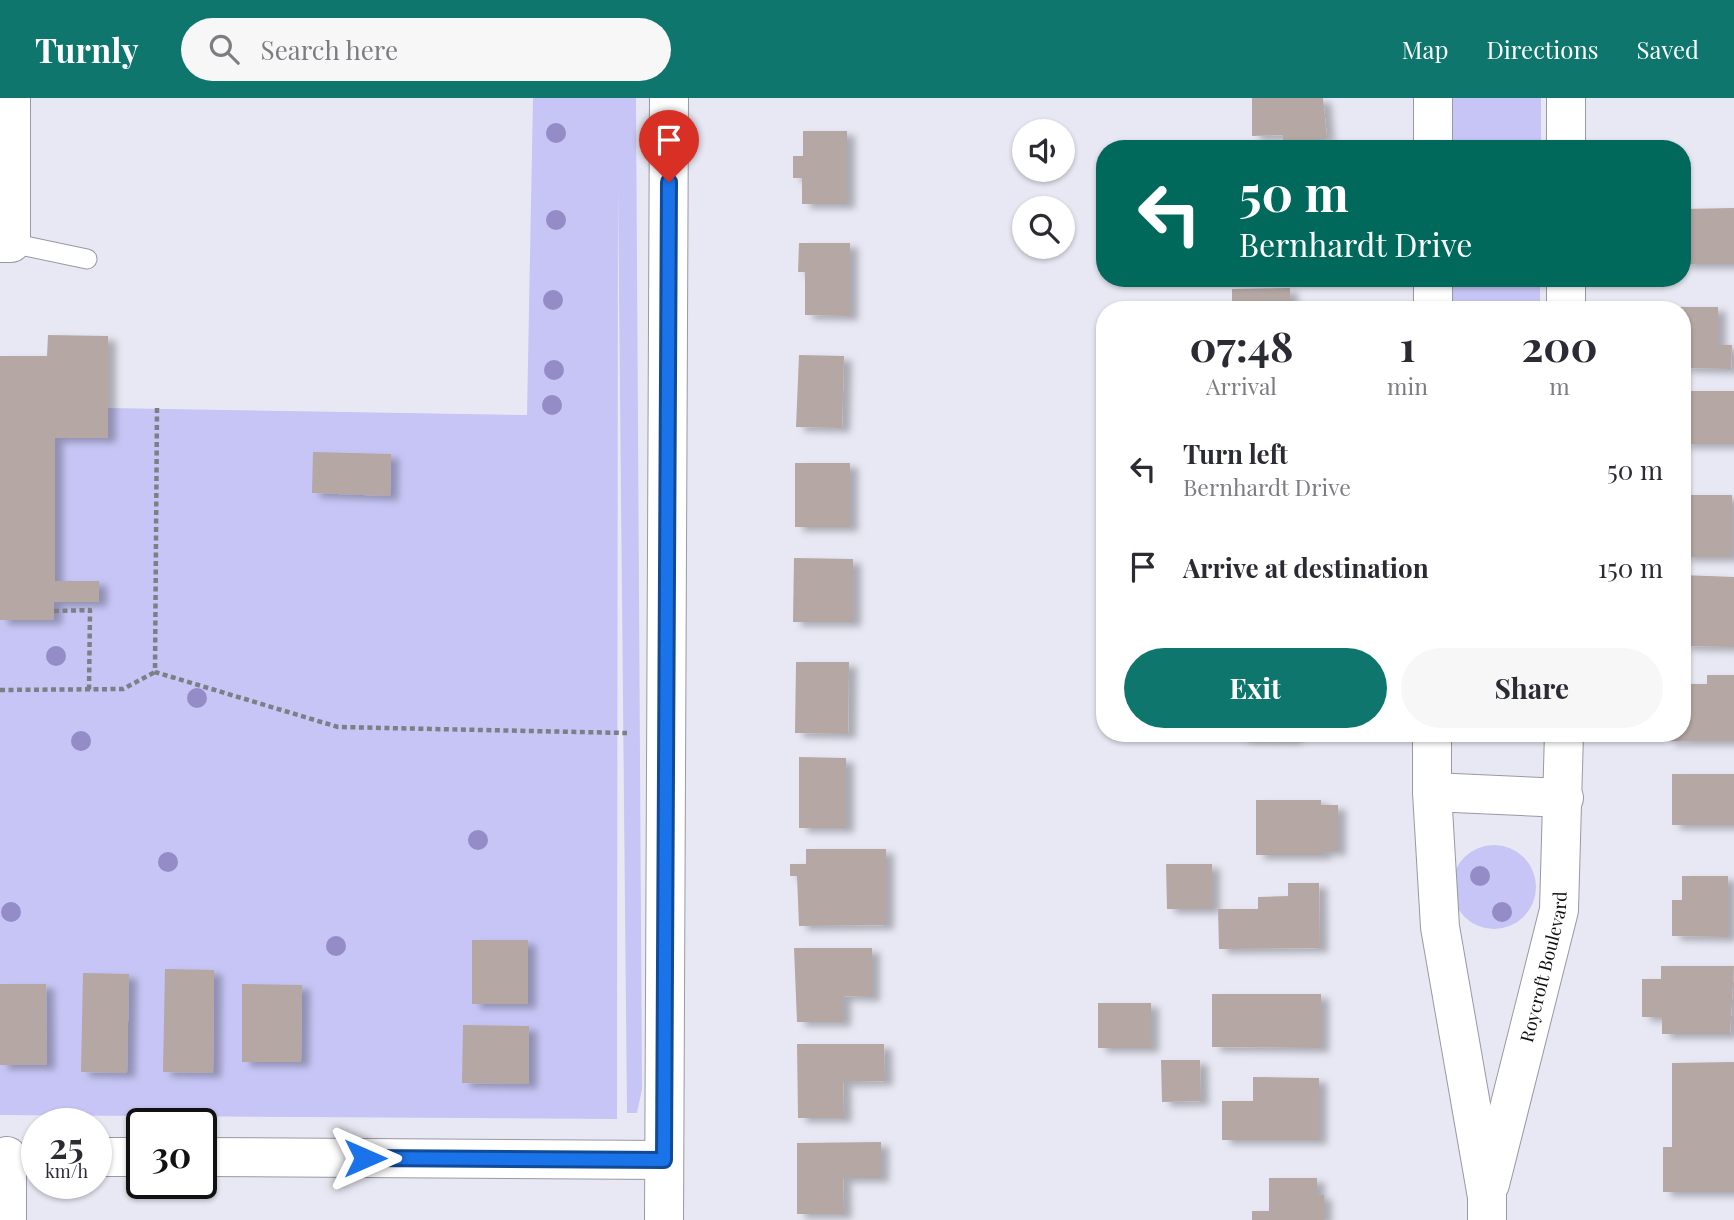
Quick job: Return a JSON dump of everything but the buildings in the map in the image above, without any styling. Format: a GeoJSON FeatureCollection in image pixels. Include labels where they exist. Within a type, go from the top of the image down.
{"type":"FeatureCollection","features":[{"type":"Feature","properties":{"kind":"street"},"geometry":{"type":"LineString","coordinates":[[5,243],[11,98]]}},
{"type":"Feature","properties":{"kind":"street"},"geometry":{"type":"LineString","coordinates":[[663,1220],[669,98]]}},
{"type":"Feature","properties":{"kind":"street"},"geometry":{"type":"LineString","coordinates":[[1433,98],[1433,140]]}},
{"type":"Feature","properties":{"kind":"street"},"geometry":{"type":"LineString","coordinates":[[1566,98],[1566,140]]}},
{"type":"Feature","properties":{"kind":"street","name":"Roycroft Boulevard"},"geometry":{"type":"LineString","coordinates":[[1432,742],[1432,792],[1440,927],[1487,1208]]}},
{"type":"Feature","properties":{"kind":"street","name":"Roycroft Boulevard"},"geometry":{"type":"LineString","coordinates":[[1487,1208],[1559,910],[1564,742]]}},
{"type":"Feature","properties":{"kind":"street"},"geometry":{"type":"LineString","coordinates":[[1432,792],[1563,798]]}},
{"type":"Feature","properties":{"kind":"street"},"geometry":{"type":"LineString","coordinates":[[7,1220],[15,1156]]}},
{"type":"Feature","properties":{"kind":"street"},"geometry":{"type":"LineString","coordinates":[[217,1157],[664,1160]]}},
{"type":"Feature","properties":{"kind":"lane"},"geometry":{"type":"LineString","coordinates":[[5,243],[87,259]]}},
{"type":"Feature","properties":{"kind":"path"},"geometry":{"type":"LineString","coordinates":[[155,672],[157,408]]}},
{"type":"Feature","properties":{"kind":"path"},"geometry":{"type":"LineString","coordinates":[[54,611],[90,610],[89,690]]}},
{"type":"Feature","properties":{"kind":"path"},"geometry":{"type":"LineString","coordinates":[[0,690],[123,689],[155,672],[338,727],[624,733]]}},
{"type":"Feature","properties":{"kind":"shaded area"},"geometry":{"type":"Polygon","coordinates":[[[533,98],[636,98],[642,1089],[637,1113],[627,1113],[618,186],[617,1119],[217,1116],[217,1108],[126,1108],[126,1116],[112,1116],[112,1108],[21,1108],[21,1115],[0,1115],[0,620],[54,620],[54,602],[99,602],[99,581],[55,581],[55,438],[107,438],[108,408],[527,415],[533,98]]]}},
{"type":"Feature","properties":{"kind":"shaded area"},"geometry":{"type":"Polygon","coordinates":[[[1449,98],[1541,98],[1541,140],[1449,140],[1449,98]]]}},
{"type":"Feature","properties":{"kind":"shaded area"},"geometry":{"type":"Polygon","coordinates":[[[1449,287],[1540,287],[1540,301],[1449,301],[1449,287]]]}},
{"type":"Feature","properties":{"kind":"shaded area"},"geometry":{"type":"Polygon","coordinates":[[[1494,845],[1510,848],[1524,857],[1533,871],[1536,887],[1533,903],[1524,917],[1510,926],[1494,929],[1478,926],[1464,917],[1455,903],[1452,887],[1455,871],[1464,857],[1478,848],[1494,845]]]}},
{"type":"Feature","properties":{"kind":"route"},"geometry":{"type":"LineString","coordinates":[[365,1158],[664,1160],[669,182]]}}]}
